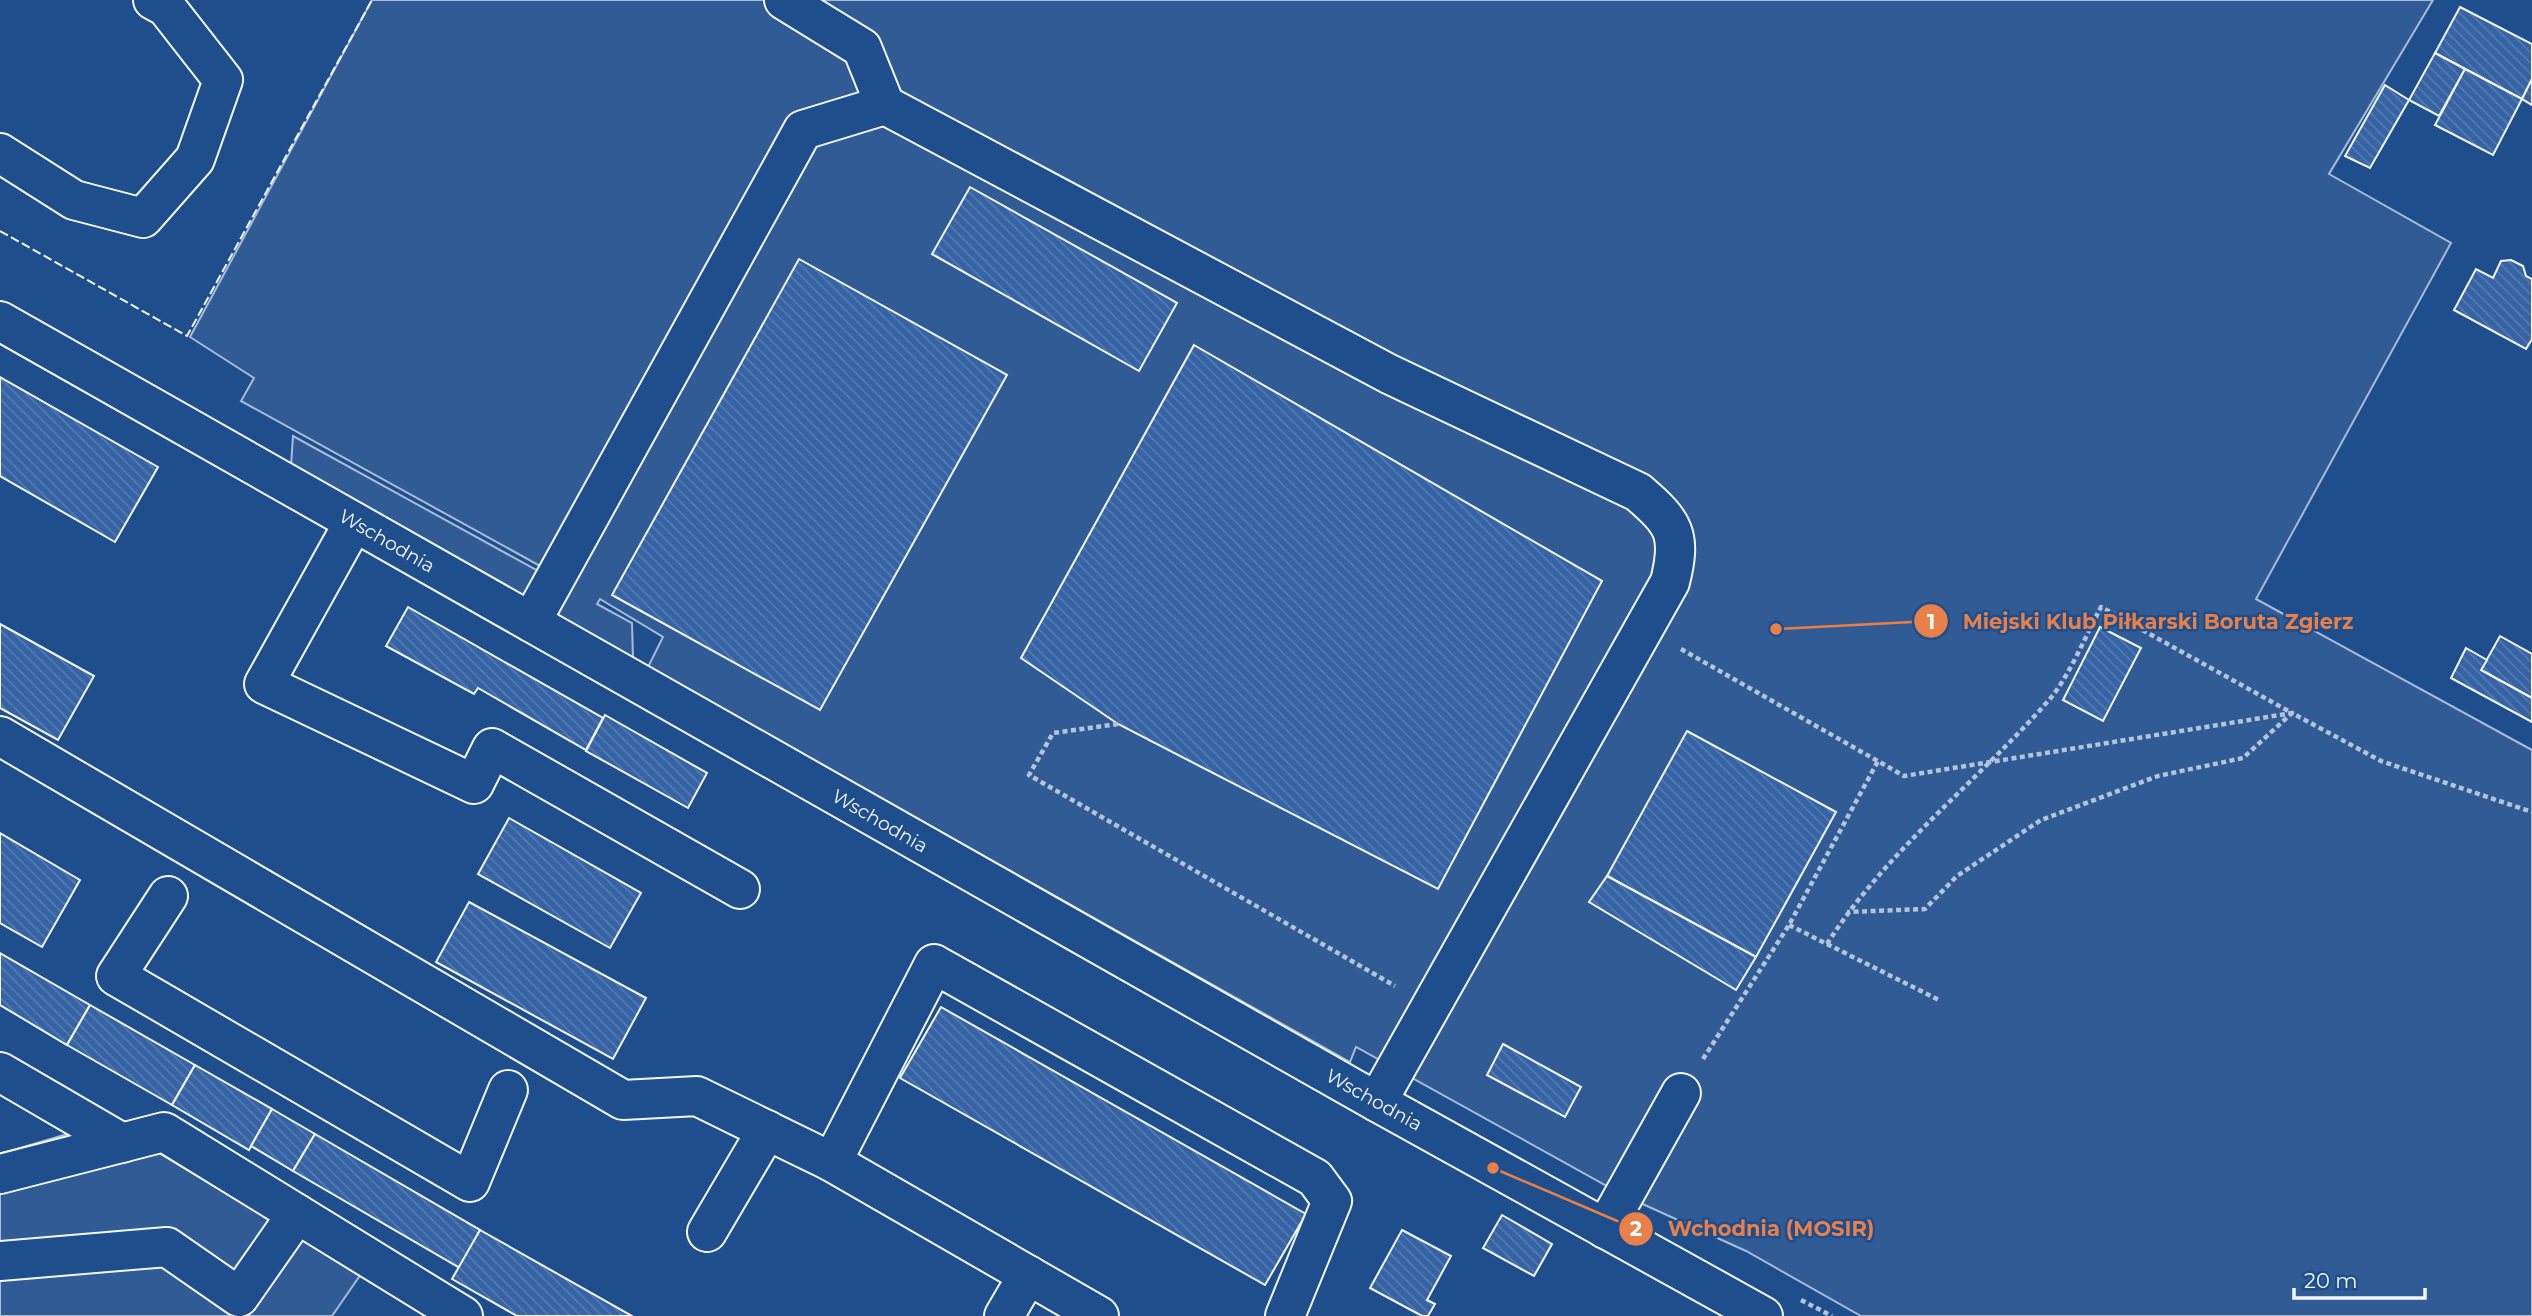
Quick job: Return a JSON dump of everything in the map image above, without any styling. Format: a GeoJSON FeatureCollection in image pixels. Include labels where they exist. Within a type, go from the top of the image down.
{"type":"FeatureCollection","features":[{"type":"Feature","properties":{"kind":"street"},"geometry":{"type":"LineString","coordinates":[[0,153],[74,200],[143,218],[195,159],[223,80],[166,7],[153,0]]}},
{"type":"Feature","properties":{"kind":"street"},"geometry":{"type":"LineString","coordinates":[[784,0],[862,48],[885,105],[1389,374],[1638,492],[1666,517],[1678,551],[1671,582],[1377,1102]]}},
{"type":"Feature","properties":{"kind":"street"},"geometry":{"type":"LineString","coordinates":[[531,622],[803,130],[885,105]]}},
{"type":"Feature","properties":{"kind":"street","name":"Wschodnia"},"geometry":{"type":"LineString","coordinates":[[0,321],[1377,1102],[1763,1316]]}},
{"type":"Feature","properties":{"kind":"street"},"geometry":{"type":"LineString","coordinates":[[354,522],[264,684],[474,784],[492,748],[740,890]]}},
{"type":"Feature","properties":{"kind":"street"},"geometry":{"type":"LineString","coordinates":[[0,736],[623,1100],[697,1096],[832,1162],[1099,1316]]}},
{"type":"Feature","properties":{"kind":"street"},"geometry":{"type":"LineString","coordinates":[[168,896],[116,976],[470,1182],[508,1090]]}},
{"type":"Feature","properties":{"kind":"street"},"geometry":{"type":"LineString","coordinates":[[832,1162],[934,964],[1315,1178],[1332,1201],[1285,1316]]}},
{"type":"Feature","properties":{"kind":"street"},"geometry":{"type":"LineString","coordinates":[[0,1072],[122,1143]]}},
{"type":"Feature","properties":{"kind":"street"},"geometry":{"type":"LineString","coordinates":[[1605,1229],[1681,1093]]}},
{"type":"Feature","properties":{"kind":"street"},"geometry":{"type":"LineString","coordinates":[[707,1232],[767,1130]]}},
{"type":"Feature","properties":{"kind":"street"},"geometry":{"type":"LineString","coordinates":[[0,1174],[164,1132],[463,1316]]}},
{"type":"Feature","properties":{"kind":"street"},"geometry":{"type":"LineString","coordinates":[[0,1261],[167,1247],[239,1297],[297,1214]]}},
{"type":"Feature","properties":{"kind":"street"},"geometry":{"type":"LineString","coordinates":[[1004,1316],[1028,1275]]}},
{"type":"Feature","properties":{"kind":"path"},"geometry":{"type":"LineString","coordinates":[[1828,944],[1847,912],[1986,763],[2051,698],[2101,607],[2381,761],[2532,812]]}},
{"type":"Feature","properties":{"kind":"path"},"geometry":{"type":"LineString","coordinates":[[1643,628],[1904,776],[2292,713]]}},
{"type":"Feature","properties":{"kind":"path"},"geometry":{"type":"LineString","coordinates":[[1847,912],[1925,909],[1957,876],[2041,820],[2158,776],[2243,758],[2292,713]]}},
{"type":"Feature","properties":{"kind":"path"},"geometry":{"type":"LineString","coordinates":[[1118,724],[1053,733],[1029,775],[1432,1008]]}},
{"type":"Feature","properties":{"kind":"path"},"geometry":{"type":"LineString","coordinates":[[1681,1093],[1789,925],[1878,761]]}},
{"type":"Feature","properties":{"kind":"path"},"geometry":{"type":"LineString","coordinates":[[1789,925],[1939,1000]]}},
{"type":"Feature","properties":{"kind":"shaded area"},"geometry":{"type":"Polygon","coordinates":[[[372,0],[2433,0],[2329,174],[2451,243],[2256,599],[2532,750],[2532,1316],[1861,1316],[1746,1251],[1625,1196],[1356,1047],[1350,1062],[648,667],[663,637],[600,599],[597,604],[632,623],[633,659],[291,466],[293,436],[569,588],[571,583],[241,401],[254,378],[190,337],[372,0]]]}},
{"type":"Feature","properties":{"kind":"shaded area"},"geometry":{"type":"Polygon","coordinates":[[[107,1122],[361,1274],[332,1316],[0,1316],[0,1154],[107,1122]]]}},
{"type":"Feature","properties":{"kind":"building"},"geometry":{"type":"Polygon","coordinates":[[[2460,7],[2532,44],[2532,79],[2522,99],[2435,53],[2460,7]]]}},
{"type":"Feature","properties":{"kind":"building"},"geometry":{"type":"Polygon","coordinates":[[[2435,53],[2465,69],[2439,116],[2409,100],[2435,53]]]}},
{"type":"Feature","properties":{"kind":"building"},"geometry":{"type":"Polygon","coordinates":[[[2465,69],[2522,99],[2493,155],[2435,125],[2465,69]]]}},
{"type":"Feature","properties":{"kind":"building"},"geometry":{"type":"Polygon","coordinates":[[[2532,79],[2532,105],[2522,99],[2532,79]]]}},
{"type":"Feature","properties":{"kind":"building"},"geometry":{"type":"Polygon","coordinates":[[[2385,85],[2409,100],[2370,168],[2345,156],[2385,85]]]}},
{"type":"Feature","properties":{"kind":"building"},"geometry":{"type":"Polygon","coordinates":[[[970,187],[1177,303],[1139,371],[932,254],[970,187]]]}},
{"type":"Feature","properties":{"kind":"building"},"geometry":{"type":"Polygon","coordinates":[[[799,259],[1007,375],[820,710],[612,595],[799,259]]]}},
{"type":"Feature","properties":{"kind":"building"},"geometry":{"type":"Polygon","coordinates":[[[2511,260],[2523,266],[2526,276],[2532,279],[2532,339],[2526,349],[2454,310],[2476,269],[2493,278],[2501,261],[2511,260]]]}},
{"type":"Feature","properties":{"kind":"building"},"geometry":{"type":"Polygon","coordinates":[[[1194,345],[1602,581],[1438,889],[1118,724],[1021,658],[1194,345]]]}},
{"type":"Feature","properties":{"kind":"building"},"geometry":{"type":"Polygon","coordinates":[[[0,377],[158,467],[115,542],[0,476],[0,377]]]}},
{"type":"Feature","properties":{"kind":"building"},"geometry":{"type":"Polygon","coordinates":[[[408,607],[603,718],[586,750],[478,688],[474,694],[386,646],[408,607]]]}},
{"type":"Feature","properties":{"kind":"building"},"geometry":{"type":"Polygon","coordinates":[[[0,624],[94,676],[58,740],[0,708],[0,624]]]}},
{"type":"Feature","properties":{"kind":"building"},"geometry":{"type":"Polygon","coordinates":[[[2100,627],[2141,648],[2103,721],[2063,700],[2100,627]]]}},
{"type":"Feature","properties":{"kind":"building"},"geometry":{"type":"Polygon","coordinates":[[[2500,636],[2532,654],[2532,698],[2481,670],[2500,636]]]}},
{"type":"Feature","properties":{"kind":"building"},"geometry":{"type":"Polygon","coordinates":[[[2466,648],[2487,660],[2481,670],[2532,698],[2532,722],[2451,678],[2466,648]]]}},
{"type":"Feature","properties":{"kind":"building"},"geometry":{"type":"Polygon","coordinates":[[[605,715],[707,773],[688,808],[586,751],[605,715]]]}},
{"type":"Feature","properties":{"kind":"building"},"geometry":{"type":"Polygon","coordinates":[[[1687,731],[1836,812],[1756,957],[1607,876],[1687,731]]]}},
{"type":"Feature","properties":{"kind":"building"},"geometry":{"type":"Polygon","coordinates":[[[509,818],[641,893],[610,948],[478,874],[509,818]]]}},
{"type":"Feature","properties":{"kind":"building"},"geometry":{"type":"Polygon","coordinates":[[[0,833],[80,880],[42,947],[0,923],[0,833]]]}},
{"type":"Feature","properties":{"kind":"building"},"geometry":{"type":"Polygon","coordinates":[[[1607,876],[1756,957],[1736,990],[1589,902],[1607,876]]]}},
{"type":"Feature","properties":{"kind":"building"},"geometry":{"type":"Polygon","coordinates":[[[469,902],[646,998],[613,1059],[436,962],[469,902]]]}},
{"type":"Feature","properties":{"kind":"building"},"geometry":{"type":"Polygon","coordinates":[[[0,953],[90,1005],[67,1045],[0,1005],[0,953]]]}},
{"type":"Feature","properties":{"kind":"building"},"geometry":{"type":"Polygon","coordinates":[[[90,1005],[195,1065],[172,1105],[67,1045],[90,1005]]]}},
{"type":"Feature","properties":{"kind":"building"},"geometry":{"type":"Polygon","coordinates":[[[941,1007],[1306,1214],[1265,1285],[900,1078],[941,1007]]]}},
{"type":"Feature","properties":{"kind":"building"},"geometry":{"type":"Polygon","coordinates":[[[1503,1044],[1581,1087],[1565,1117],[1487,1075],[1503,1044]]]}},
{"type":"Feature","properties":{"kind":"building"},"geometry":{"type":"Polygon","coordinates":[[[195,1065],[272,1109],[249,1150],[172,1105],[195,1065]]]}},
{"type":"Feature","properties":{"kind":"building"},"geometry":{"type":"Polygon","coordinates":[[[272,1109],[315,1134],[293,1171],[251,1146],[272,1109]]]}},
{"type":"Feature","properties":{"kind":"building"},"geometry":{"type":"Polygon","coordinates":[[[315,1134],[480,1230],[460,1268],[293,1171],[315,1134]]]}},
{"type":"Feature","properties":{"kind":"building"},"geometry":{"type":"Polygon","coordinates":[[[1502,1215],[1552,1244],[1534,1276],[1483,1248],[1502,1215]]]}},
{"type":"Feature","properties":{"kind":"building"},"geometry":{"type":"Polygon","coordinates":[[[480,1230],[632,1316],[517,1316],[452,1279],[480,1230]]]}},
{"type":"Feature","properties":{"kind":"building"},"geometry":{"type":"Polygon","coordinates":[[[1402,1230],[1451,1256],[1427,1300],[1435,1304],[1428,1316],[1422,1316],[1370,1288],[1402,1230]]]}},
{"type":"Feature","properties":{"kind":"fence"},"geometry":{"type":"LineString","coordinates":[[0,231],[187,336],[372,0]]}},
{"type":"Feature","properties":{"kind":"place","name":"Miejski Klub Piłkarski Boruta Zgierz"},"geometry":{"type":"Point","coordinates":[1776,629]}},
{"type":"Feature","properties":{"kind":"place","name":"Wchodnia (MOSIR)"},"geometry":{"type":"Point","coordinates":[1493,1168]}}]}
